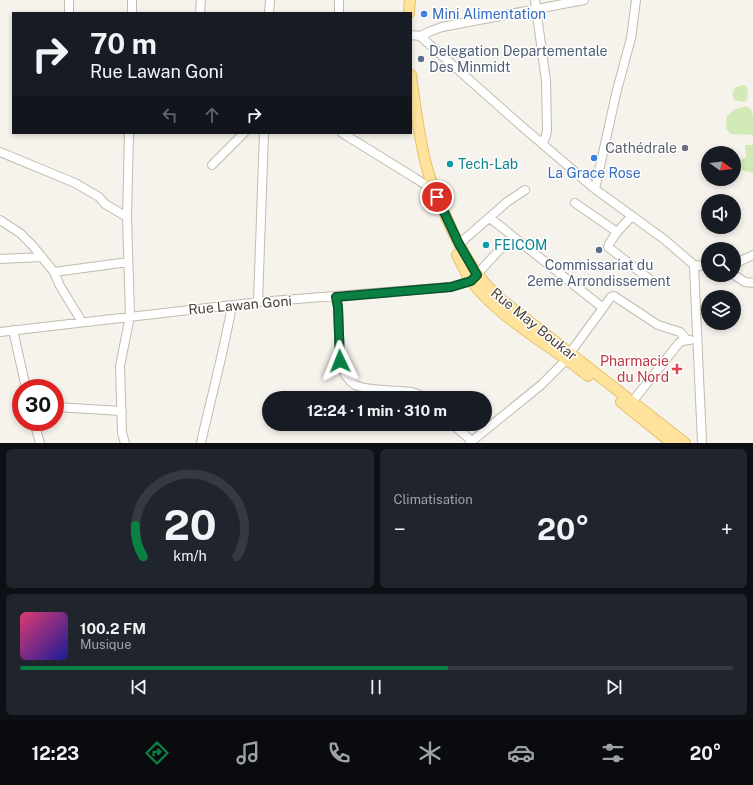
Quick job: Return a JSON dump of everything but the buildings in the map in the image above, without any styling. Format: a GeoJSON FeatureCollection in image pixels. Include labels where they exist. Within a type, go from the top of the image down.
{"type":"FeatureCollection","features":[{"type":"Feature","properties":{"kind":"main road"},"geometry":{"type":"LineString","coordinates":[[403,0],[403,12]]}},
{"type":"Feature","properties":{"kind":"main road"},"geometry":{"type":"LineString","coordinates":[[409,12],[410,0]]}},
{"type":"Feature","properties":{"kind":"main road","name":"Rue May Boukar"},"geometry":{"type":"LineString","coordinates":[[412,83],[417,122],[427,169],[440,205],[474,278]]}},
{"type":"Feature","properties":{"kind":"main road","name":"Rue May Boukar"},"geometry":{"type":"LineString","coordinates":[[412,124],[427,186],[449,238],[474,278],[498,308],[632,402],[685,443]]}},
{"type":"Feature","properties":{"kind":"main road","name":"Rue May Boukar"},"geometry":{"type":"LineString","coordinates":[[568,356],[584,372],[672,443]]}},
{"type":"Feature","properties":{"kind":"street"},"geometry":{"type":"LineString","coordinates":[[69,0],[69,12]]}},
{"type":"Feature","properties":{"kind":"street"},"geometry":{"type":"LineString","coordinates":[[132,0],[132,12]]}},
{"type":"Feature","properties":{"kind":"street"},"geometry":{"type":"LineString","coordinates":[[200,12],[201,0]]}},
{"type":"Feature","properties":{"kind":"street"},"geometry":{"type":"LineString","coordinates":[[269,12],[270,0]]}},
{"type":"Feature","properties":{"kind":"street"},"geometry":{"type":"LineString","coordinates":[[339,0],[339,12]]}},
{"type":"Feature","properties":{"kind":"street"},"geometry":{"type":"LineString","coordinates":[[412,35],[420,36],[442,27],[535,4],[584,0]]}},
{"type":"Feature","properties":{"kind":"street"},"geometry":{"type":"LineString","coordinates":[[595,189],[616,94],[631,38],[636,0]]}},
{"type":"Feature","properties":{"kind":"street"},"geometry":{"type":"LineString","coordinates":[[535,4],[546,81],[547,129],[546,136],[542,144]]}},
{"type":"Feature","properties":{"kind":"street"},"geometry":{"type":"LineString","coordinates":[[420,36],[595,189],[665,240],[694,265],[701,266]]}},
{"type":"Feature","properties":{"kind":"street"},"geometry":{"type":"LineString","coordinates":[[125,443],[122,433],[120,366],[130,316],[127,217],[129,134]]}},
{"type":"Feature","properties":{"kind":"street"},"geometry":{"type":"LineString","coordinates":[[212,165],[243,134]]}},
{"type":"Feature","properties":{"kind":"street"},"geometry":{"type":"LineString","coordinates":[[258,302],[264,134]]}},
{"type":"Feature","properties":{"kind":"street"},"geometry":{"type":"LineString","coordinates":[[344,134],[427,186]]}},
{"type":"Feature","properties":{"kind":"street"},"geometry":{"type":"LineString","coordinates":[[0,152],[75,183],[99,197],[105,204],[127,217]]}},
{"type":"Feature","properties":{"kind":"street"},"geometry":{"type":"LineString","coordinates":[[459,244],[508,202],[525,190]]}},
{"type":"Feature","properties":{"kind":"street"},"geometry":{"type":"LineString","coordinates":[[575,203],[617,232]]}},
{"type":"Feature","properties":{"kind":"street"},"geometry":{"type":"LineString","coordinates":[[632,216],[617,232],[608,247],[648,278]]}},
{"type":"Feature","properties":{"kind":"street"},"geometry":{"type":"LineString","coordinates":[[490,218],[603,308]]}},
{"type":"Feature","properties":{"kind":"street"},"geometry":{"type":"LineString","coordinates":[[0,220],[20,233],[42,257],[54,272],[60,286],[82,322]]}},
{"type":"Feature","properties":{"kind":"street"},"geometry":{"type":"LineString","coordinates":[[474,278],[512,236]]}},
{"type":"Feature","properties":{"kind":"street"},"geometry":{"type":"LineString","coordinates":[[741,261],[753,255]]}},
{"type":"Feature","properties":{"kind":"street"},"geometry":{"type":"LineString","coordinates":[[0,259],[42,257]]}},
{"type":"Feature","properties":{"kind":"street"},"geometry":{"type":"LineString","coordinates":[[54,272],[128,262]]}},
{"type":"Feature","properties":{"kind":"street"},"geometry":{"type":"LineString","coordinates":[[694,265],[702,443]]}},
{"type":"Feature","properties":{"kind":"street","name":"Rue Lawan Goni"},"geometry":{"type":"LineString","coordinates":[[0,332],[258,302],[451,287],[474,278]]}},
{"type":"Feature","properties":{"kind":"street"},"geometry":{"type":"LineString","coordinates":[[741,279],[745,282],[753,283]]}},
{"type":"Feature","properties":{"kind":"street"},"geometry":{"type":"LineString","coordinates":[[459,431],[471,442],[541,385],[568,356],[611,297],[614,296],[658,325],[680,332],[687,340]]}},
{"type":"Feature","properties":{"kind":"street"},"geometry":{"type":"LineString","coordinates":[[336,297],[338,307],[340,361],[342,369],[351,382],[365,387],[403,391]]}},
{"type":"Feature","properties":{"kind":"street"},"geometry":{"type":"LineString","coordinates":[[202,443],[232,305]]}},
{"type":"Feature","properties":{"kind":"street"},"geometry":{"type":"LineString","coordinates":[[13,330],[24,379]]}},
{"type":"Feature","properties":{"kind":"street"},"geometry":{"type":"LineString","coordinates":[[632,402],[679,342],[687,340],[697,341]]}},
{"type":"Feature","properties":{"kind":"street"},"geometry":{"type":"LineString","coordinates":[[64,408],[122,411]]}},
{"type":"Feature","properties":{"kind":"street"},"geometry":{"type":"LineString","coordinates":[[37,431],[40,443]]}},
{"type":"Feature","properties":{"kind":"green space"},"geometry":{"type":"Polygon","coordinates":[[[742,85],[746,86],[748,92],[747,100],[742,102],[734,100],[734,90],[742,85]]]}},
{"type":"Feature","properties":{"kind":"green space"},"geometry":{"type":"Polygon","coordinates":[[[746,106],[751,109],[753,116],[753,135],[731,134],[726,129],[727,116],[734,110],[746,106]]]}},
{"type":"Feature","properties":{"kind":"green space"},"geometry":{"type":"Polygon","coordinates":[[[745,145],[753,145],[753,173],[741,168],[741,159],[746,157],[745,145]]]}},
{"type":"Feature","properties":{"kind":"place","name":"Mini Alimentation"},"geometry":{"type":"Point","coordinates":[424,14]}},
{"type":"Feature","properties":{"kind":"place","name":"Delegation Departementale Des Minmidt"},"geometry":{"type":"Point","coordinates":[421,59]}},
{"type":"Feature","properties":{"kind":"place","name":"Cathédrale"},"geometry":{"type":"Point","coordinates":[685,148]}},
{"type":"Feature","properties":{"kind":"place","name":"La Grace Rose"},"geometry":{"type":"Point","coordinates":[594,158]}},
{"type":"Feature","properties":{"kind":"place","name":"Tech-Lab"},"geometry":{"type":"Point","coordinates":[450,164]}},
{"type":"Feature","properties":{"kind":"place","name":"FEICOM"},"geometry":{"type":"Point","coordinates":[486,245]}},
{"type":"Feature","properties":{"kind":"place","name":"Commissariat du 2eme Arrondissement"},"geometry":{"type":"Point","coordinates":[599,250]}},
{"type":"Feature","properties":{"kind":"place","name":"Pharmacie du Nord"},"geometry":{"type":"Point","coordinates":[677,369]}},
{"type":"Feature","properties":{"kind":"route"},"geometry":{"type":"LineString","coordinates":[[340,361],[338,307],[336,297],[451,287],[471,281],[477,275],[459,244],[437,197]]}}]}
